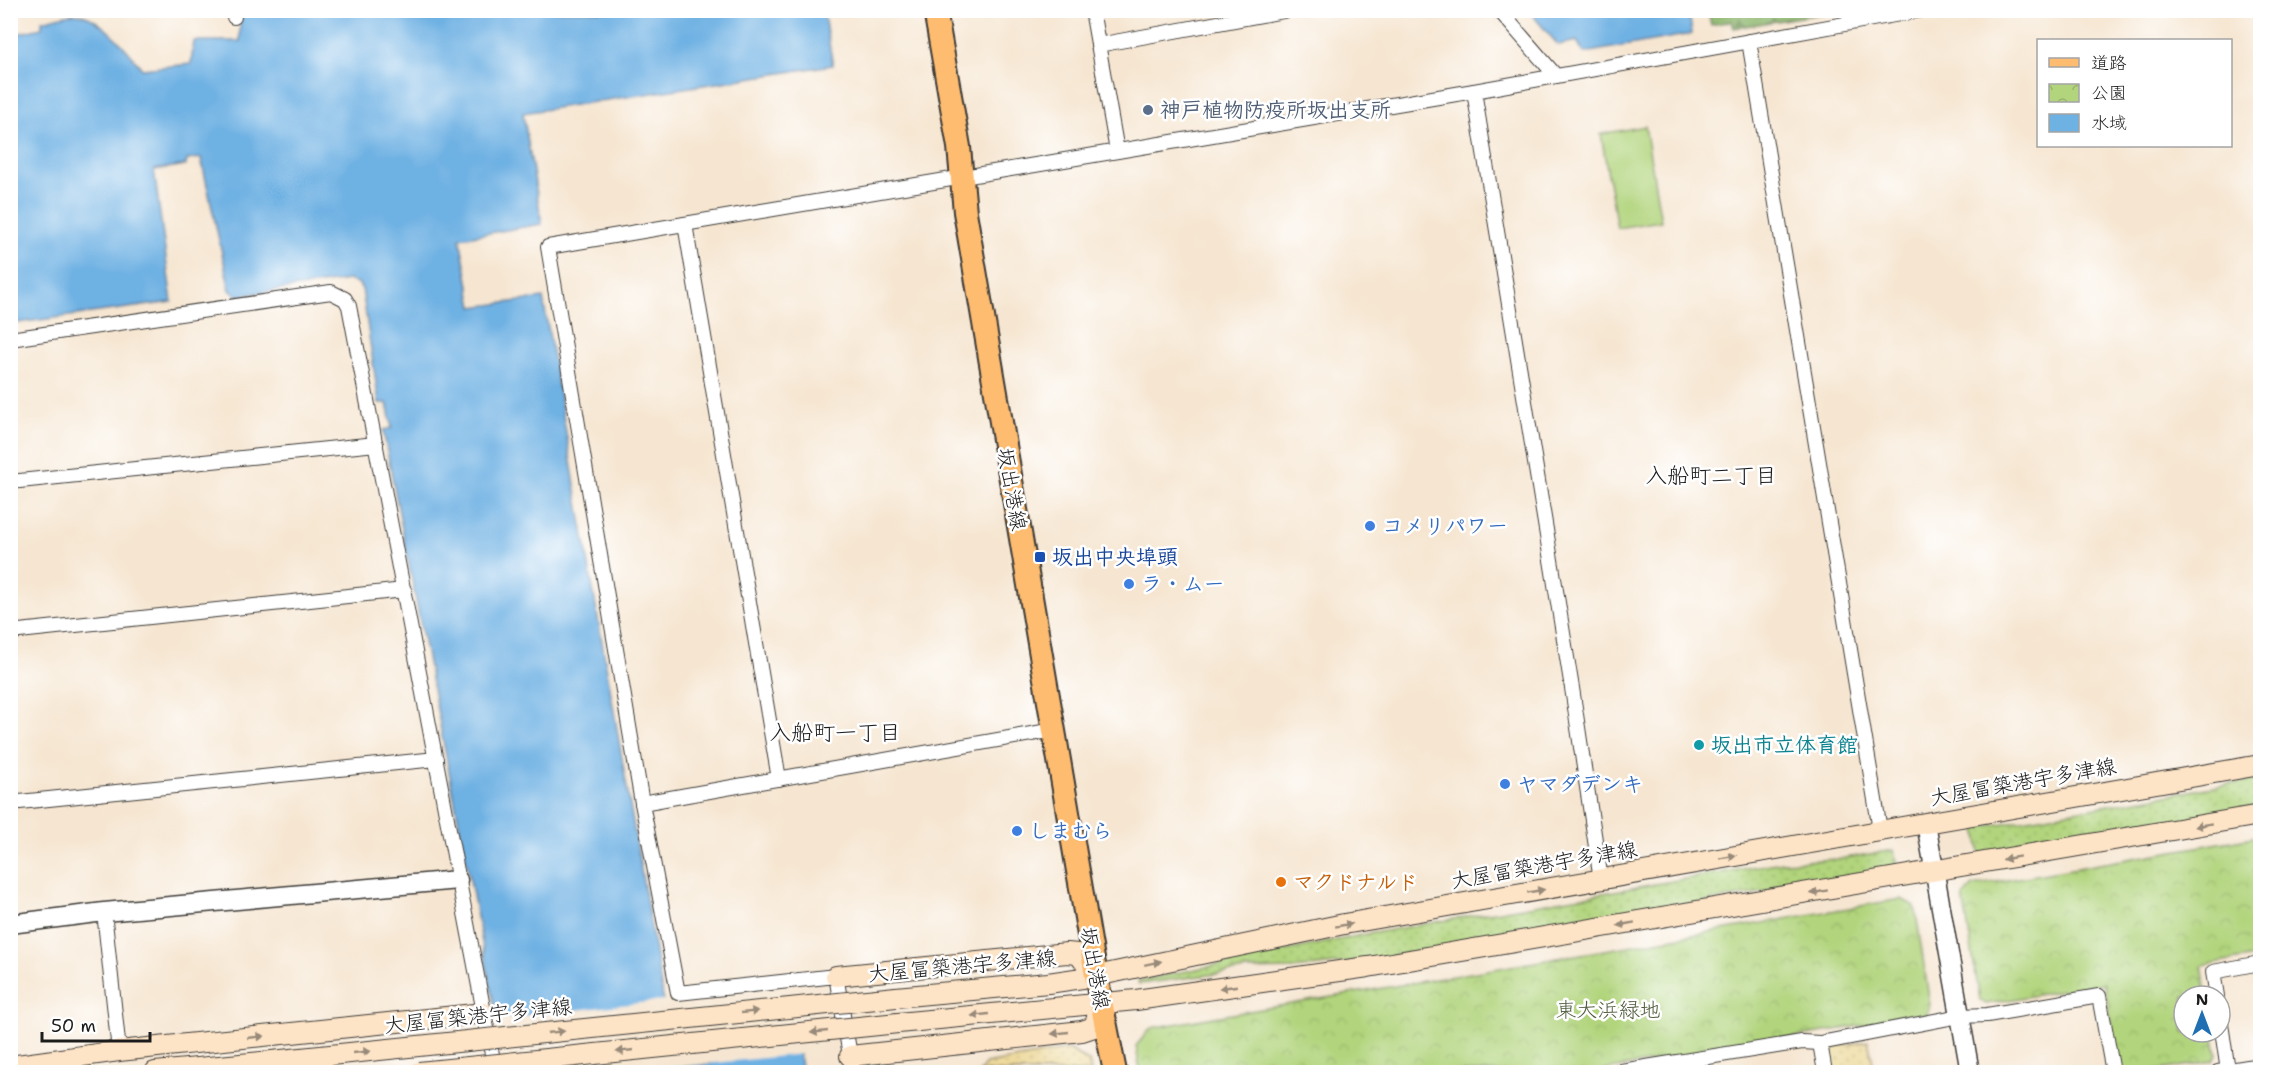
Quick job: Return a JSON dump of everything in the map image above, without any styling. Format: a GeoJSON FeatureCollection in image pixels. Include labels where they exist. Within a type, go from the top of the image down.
{"type":"FeatureCollection","features":[{"type":"Feature","properties":{"kind":"main road","name":"坂出港線"},"geometry":{"type":"LineString","coordinates":[[935,10],[959,147],[967,224],[1096,976],[1115,1072]]}},
{"type":"Feature","properties":{"kind":"main road","name":"大屋冨築港宇多津線"},"geometry":{"type":"LineString","coordinates":[[155,1072],[1048,983],[1096,976],[1344,924],[2260,765]]}},
{"type":"Feature","properties":{"kind":"main road"},"geometry":{"type":"LineString","coordinates":[[419,1072],[1101,1004],[1438,956],[2260,815]]}},
{"type":"Feature","properties":{"kind":"main road"},"geometry":{"type":"LineString","coordinates":[[836,975],[1067,953],[1078,954],[1096,976]]}},
{"type":"Feature","properties":{"kind":"main road"},"geometry":{"type":"LineString","coordinates":[[851,1064],[1082,1031],[1094,1027],[1101,1004]]}},
{"type":"Feature","properties":{"kind":"main road"},"geometry":{"type":"LineString","coordinates":[[10,1066],[118,1052],[484,1013]]}},
{"type":"Feature","properties":{"kind":"street"},"geometry":{"type":"LineString","coordinates":[[1092,10],[1117,151]]}},
{"type":"Feature","properties":{"kind":"street"},"geometry":{"type":"LineString","coordinates":[[1200,10],[1202,25]]}},
{"type":"Feature","properties":{"kind":"street"},"geometry":{"type":"LineString","coordinates":[[1098,45],[1289,10]]}},
{"type":"Feature","properties":{"kind":"street"},"geometry":{"type":"LineString","coordinates":[[1499,10],[1556,76]]}},
{"type":"Feature","properties":{"kind":"street"},"geometry":{"type":"LineString","coordinates":[[851,1064],[836,975],[678,993],[642,803],[548,247],[1474,91],[1922,10]]}},
{"type":"Feature","properties":{"kind":"street"},"geometry":{"type":"LineString","coordinates":[[1749,41],[1880,830]]}},
{"type":"Feature","properties":{"kind":"street"},"geometry":{"type":"LineString","coordinates":[[1474,91],[1572,688],[1601,880]]}},
{"type":"Feature","properties":{"kind":"street"},"geometry":{"type":"LineString","coordinates":[[685,224],[779,779]]}},
{"type":"Feature","properties":{"kind":"street"},"geometry":{"type":"LineString","coordinates":[[10,339],[331,292],[345,299],[349,306],[376,444],[495,1072]]}},
{"type":"Feature","properties":{"kind":"street"},"geometry":{"type":"LineString","coordinates":[[10,482],[376,444]]}},
{"type":"Feature","properties":{"kind":"street"},"geometry":{"type":"LineString","coordinates":[[10,632],[404,590]]}},
{"type":"Feature","properties":{"kind":"street"},"geometry":{"type":"LineString","coordinates":[[642,803],[1054,730]]}},
{"type":"Feature","properties":{"kind":"street"},"geometry":{"type":"LineString","coordinates":[[10,803],[436,759]]}},
{"type":"Feature","properties":{"kind":"street"},"geometry":{"type":"LineString","coordinates":[[1926,823],[1970,1072]]}},
{"type":"Feature","properties":{"kind":"street"},"geometry":{"type":"LineString","coordinates":[[10,924],[104,912],[458,880]]}},
{"type":"Feature","properties":{"kind":"street"},"geometry":{"type":"LineString","coordinates":[[104,912],[118,1052]]}},
{"type":"Feature","properties":{"kind":"street"},"geometry":{"type":"LineString","coordinates":[[2215,984],[2213,972],[2260,963]]}},
{"type":"Feature","properties":{"kind":"street"},"geometry":{"type":"LineString","coordinates":[[1615,1072],[1790,1044],[1820,1043],[1960,1016],[1987,1015],[2099,996],[2113,1072]]}},
{"type":"Feature","properties":{"kind":"street"},"geometry":{"type":"LineString","coordinates":[[1820,1043],[1825,1072]]}},
{"type":"Feature","properties":{"kind":"street"},"geometry":{"type":"LineString","coordinates":[[2221,1044],[2223,1072],[2260,1065]]}},
{"type":"Feature","properties":{"kind":"green space"},"geometry":{"type":"Polygon","coordinates":[[[1708,10],[1837,11],[1734,28],[1732,21],[1711,25],[1708,10]]]}},
{"type":"Feature","properties":{"kind":"green space"},"geometry":{"type":"Polygon","coordinates":[[[1645,126],[1661,221],[1617,228],[1601,134],[1645,126]]]}},
{"type":"Feature","properties":{"kind":"green space"},"geometry":{"type":"Polygon","coordinates":[[[2260,779],[2260,806],[1980,854],[1976,828],[2260,779]]]}},
{"type":"Feature","properties":{"kind":"green space"},"geometry":{"type":"Polygon","coordinates":[[[2260,836],[2260,956],[2202,966],[2205,984],[2172,984],[2172,1044],[2215,1044],[2217,1055],[2213,1061],[2149,1072],[2120,1072],[2104,983],[1986,1004],[1980,1000],[1963,897],[1973,886],[2260,836]]]}},
{"type":"Feature","properties":{"kind":"green space"},"geometry":{"type":"Polygon","coordinates":[[[1894,850],[1897,869],[1369,960],[1293,969],[1247,970],[1139,984],[1138,981],[1367,934],[1782,862],[1839,859],[1894,850]]]}},
{"type":"Feature","properties":{"kind":"green space","name":"東大浜緑地"},"geometry":{"type":"Polygon","coordinates":[[[1901,899],[1915,906],[1930,1005],[1927,1014],[1594,1072],[1140,1072],[1136,1046],[1151,1028],[1901,899]]]}},
{"type":"Feature","properties":{"kind":"sand"},"geometry":{"type":"Polygon","coordinates":[[[1868,1041],[1875,1072],[1832,1072],[1829,1058],[1835,1047],[1868,1041]]]}},
{"type":"Feature","properties":{"kind":"sand"},"geometry":{"type":"Polygon","coordinates":[[[1069,1049],[1089,1062],[1091,1072],[979,1072],[986,1064],[1069,1049]]]}},
{"type":"Feature","properties":{"kind":"water"},"geometry":{"type":"Polygon","coordinates":[[[240,11],[823,11],[833,65],[523,113],[542,224],[460,238],[473,307],[543,298],[675,1067],[710,1064],[792,1016],[802,1072],[507,1072],[383,430],[392,428],[387,403],[379,403],[362,289],[358,283],[348,280],[237,296],[230,290],[201,158],[187,160],[186,165],[154,170],[172,302],[11,324],[10,35],[42,28],[42,21],[79,14],[96,21],[105,28],[142,69],[191,64],[194,41],[240,41],[240,11]]]}},
{"type":"Feature","properties":{"kind":"water"},"geometry":{"type":"Polygon","coordinates":[[[1529,11],[1689,11],[1692,34],[1584,53],[1577,41],[1558,45],[1529,11]]]}},
{"type":"Feature","properties":{"kind":"pier"},"geometry":{"type":"Polygon","coordinates":[[[666,1000],[677,1064],[707,1061],[701,1025],[795,1015],[802,1054],[628,1072],[504,1072],[494,1019],[666,1000]]]}},
{"type":"Feature","properties":{"kind":"place","name":"神戸植物防疫所坂出支所"},"geometry":{"type":"Point","coordinates":[1148,110]}},
{"type":"Feature","properties":{"kind":"place","name":"コメリパワー"},"geometry":{"type":"Point","coordinates":[1370,526]}},
{"type":"Feature","properties":{"kind":"place","name":"坂出中央埠頭"},"geometry":{"type":"Point","coordinates":[1040,557]}},
{"type":"Feature","properties":{"kind":"place","name":"ラ・ムー"},"geometry":{"type":"Point","coordinates":[1129,584]}},
{"type":"Feature","properties":{"kind":"place","name":"坂出市立体育館"},"geometry":{"type":"Point","coordinates":[1699,745]}},
{"type":"Feature","properties":{"kind":"place","name":"ヤマダデンキ"},"geometry":{"type":"Point","coordinates":[1505,784]}},
{"type":"Feature","properties":{"kind":"place","name":"しまむら"},"geometry":{"type":"Point","coordinates":[1017,831]}},
{"type":"Feature","properties":{"kind":"place","name":"マクドナルド"},"geometry":{"type":"Point","coordinates":[1281,882]}},
{"type":"Feature","properties":{"kind":"district","name":"入船町二丁目"},"geometry":{"type":"Point","coordinates":[1711,475]}},
{"type":"Feature","properties":{"kind":"district","name":"入船町一丁目"},"geometry":{"type":"Point","coordinates":[835,732]}}]}
